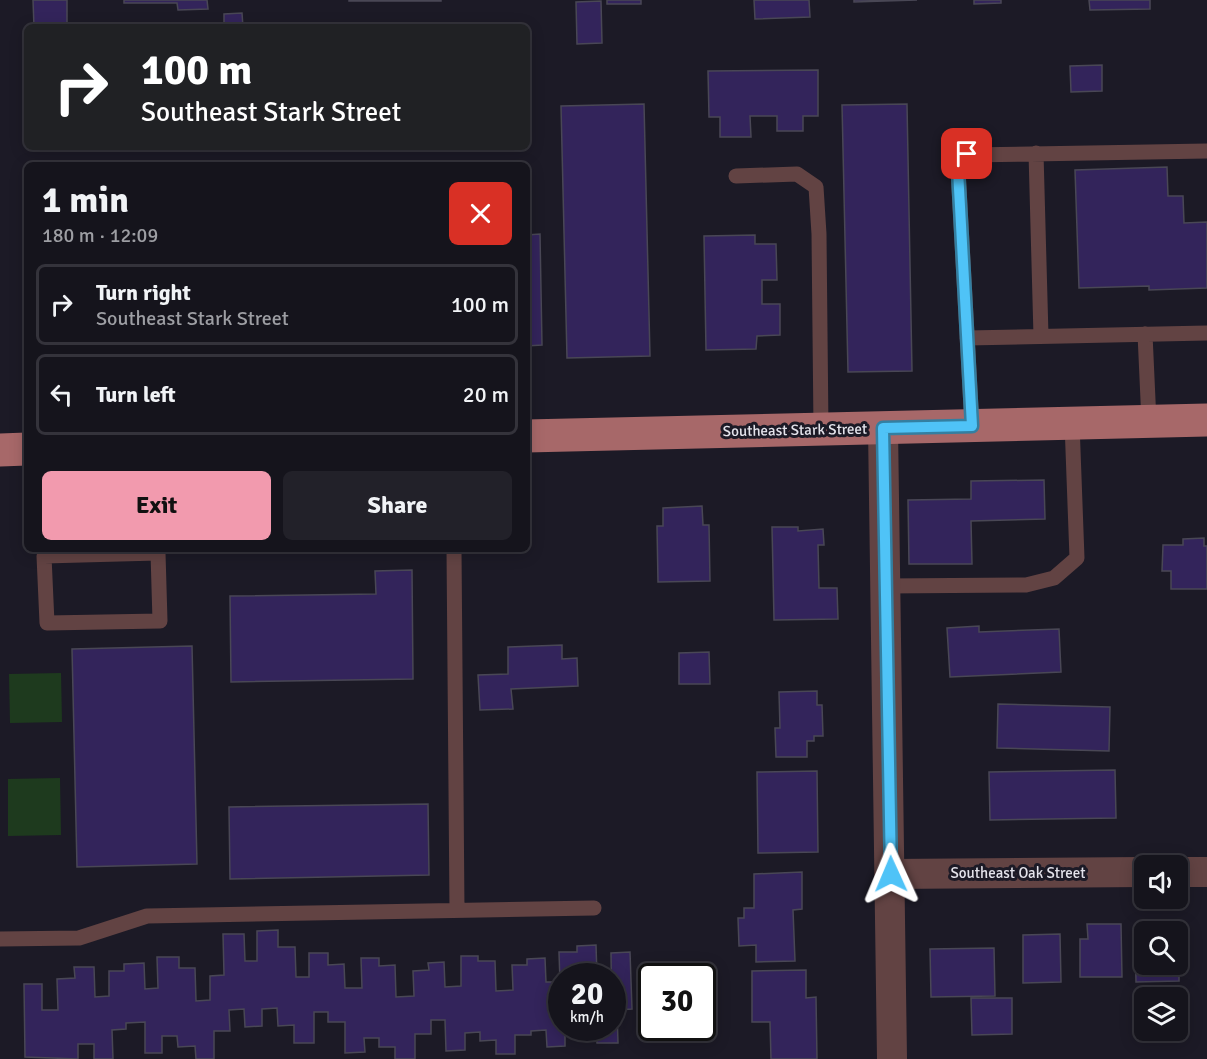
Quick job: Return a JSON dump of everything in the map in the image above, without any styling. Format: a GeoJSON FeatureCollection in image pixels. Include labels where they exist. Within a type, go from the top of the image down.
{"type":"FeatureCollection","features":[{"type":"Feature","properties":{"kind":"main road","name":"Southeast Stark Street"},"geometry":{"type":"LineString","coordinates":[[530,436],[1207,420]]}},
{"type":"Feature","properties":{"kind":"main road"},"geometry":{"type":"LineString","coordinates":[[0,450],[24,449]]}},
{"type":"Feature","properties":{"kind":"street"},"geometry":{"type":"LineString","coordinates":[[883,428],[892,1059]]}},
{"type":"Feature","properties":{"kind":"street","name":"Southeast Oak Street"},"geometry":{"type":"LineString","coordinates":[[891,874],[1134,872]]}},
{"type":"Feature","properties":{"kind":"street"},"geometry":{"type":"LineString","coordinates":[[1188,872],[1207,872]]}},
{"type":"Feature","properties":{"kind":"lane"},"geometry":{"type":"LineString","coordinates":[[972,426],[958,170],[967,154],[1207,151]]}},
{"type":"Feature","properties":{"kind":"lane"},"geometry":{"type":"LineString","coordinates":[[1036,153],[1041,336]]}},
{"type":"Feature","properties":{"kind":"lane"},"geometry":{"type":"LineString","coordinates":[[736,176],[797,174],[816,187],[819,234],[821,429]]}},
{"type":"Feature","properties":{"kind":"lane"},"geometry":{"type":"LineString","coordinates":[[967,338],[1207,333]]}},
{"type":"Feature","properties":{"kind":"lane"},"geometry":{"type":"LineString","coordinates":[[1145,334],[1149,422]]}},
{"type":"Feature","properties":{"kind":"lane"},"geometry":{"type":"LineString","coordinates":[[886,586],[1026,585],[1054,578],[1066,570],[1077,558],[1072,423]]}},
{"type":"Feature","properties":{"kind":"lane"},"geometry":{"type":"LineString","coordinates":[[135,552],[44,556],[47,623],[160,621],[158,552]]}},
{"type":"Feature","properties":{"kind":"lane"},"geometry":{"type":"LineString","coordinates":[[454,552],[457,910]]}},
{"type":"Feature","properties":{"kind":"lane"},"geometry":{"type":"LineString","coordinates":[[0,939],[79,938],[147,916],[594,908]]}},
{"type":"Feature","properties":{"kind":"green space"},"geometry":{"type":"Polygon","coordinates":[[[61,673],[62,722],[10,723],[9,674],[61,673]]]}},
{"type":"Feature","properties":{"kind":"green space"},"geometry":{"type":"Polygon","coordinates":[[[60,778],[61,835],[8,836],[8,779],[60,778]]]}},
{"type":"Feature","properties":{"kind":"building"},"geometry":{"type":"Polygon","coordinates":[[[33,0],[67,0],[67,24],[34,24],[33,0]]]}},
{"type":"Feature","properties":{"kind":"building"},"geometry":{"type":"Polygon","coordinates":[[[124,0],[207,0],[208,9],[178,10],[177,3],[124,3],[124,0]]]}},
{"type":"Feature","properties":{"kind":"building"},"geometry":{"type":"Polygon","coordinates":[[[441,0],[441,1],[349,1],[441,0]]]}},
{"type":"Feature","properties":{"kind":"building"},"geometry":{"type":"Polygon","coordinates":[[[607,0],[641,0],[641,4],[607,4],[607,0]]]}},
{"type":"Feature","properties":{"kind":"building"},"geometry":{"type":"Polygon","coordinates":[[[754,0],[809,0],[810,17],[755,19],[754,0]]]}},
{"type":"Feature","properties":{"kind":"building"},"geometry":{"type":"Polygon","coordinates":[[[854,0],[917,0],[854,2],[854,0]]]}},
{"type":"Feature","properties":{"kind":"building"},"geometry":{"type":"Polygon","coordinates":[[[974,0],[1001,0],[1001,3],[974,4],[974,0]]]}},
{"type":"Feature","properties":{"kind":"building"},"geometry":{"type":"Polygon","coordinates":[[[1089,0],[1150,0],[1150,9],[1090,10],[1089,0]]]}},
{"type":"Feature","properties":{"kind":"building"},"geometry":{"type":"Polygon","coordinates":[[[601,1],[602,43],[577,44],[576,2],[601,1]]]}},
{"type":"Feature","properties":{"kind":"building"},"geometry":{"type":"Polygon","coordinates":[[[242,13],[243,24],[224,24],[224,14],[242,13]]]}},
{"type":"Feature","properties":{"kind":"building"},"geometry":{"type":"Polygon","coordinates":[[[1102,65],[1102,91],[1071,92],[1070,66],[1102,65]]]}},
{"type":"Feature","properties":{"kind":"building"},"geometry":{"type":"Polygon","coordinates":[[[818,70],[818,116],[803,116],[803,131],[777,131],[777,116],[750,116],[751,137],[720,137],[720,117],[709,117],[708,71],[818,70]]]}},
{"type":"Feature","properties":{"kind":"building"},"geometry":{"type":"Polygon","coordinates":[[[644,104],[650,356],[567,358],[561,106],[644,104]]]}},
{"type":"Feature","properties":{"kind":"building"},"geometry":{"type":"Polygon","coordinates":[[[907,104],[912,371],[848,372],[842,105],[907,104]]]}},
{"type":"Feature","properties":{"kind":"building"},"geometry":{"type":"Polygon","coordinates":[[[1167,167],[1168,196],[1183,196],[1184,223],[1207,222],[1207,288],[1149,290],[1149,286],[1079,288],[1075,170],[1167,167]]]}},
{"type":"Feature","properties":{"kind":"building"},"geometry":{"type":"Polygon","coordinates":[[[540,234],[542,345],[530,346],[530,235],[540,234]]]}},
{"type":"Feature","properties":{"kind":"building"},"geometry":{"type":"Polygon","coordinates":[[[755,235],[755,244],[776,244],[777,280],[762,280],[762,304],[780,304],[780,335],[757,336],[756,349],[706,350],[704,236],[755,235]]]}},
{"type":"Feature","properties":{"kind":"building"},"geometry":{"type":"Polygon","coordinates":[[[1044,480],[1045,519],[971,521],[972,564],[909,564],[908,500],[971,499],[971,481],[1044,480]]]}},
{"type":"Feature","properties":{"kind":"building"},"geometry":{"type":"Polygon","coordinates":[[[702,506],[703,525],[709,525],[710,581],[658,582],[657,526],[663,526],[663,508],[702,506]]]}},
{"type":"Feature","properties":{"kind":"building"},"geometry":{"type":"Polygon","coordinates":[[[772,527],[798,527],[798,531],[823,529],[824,545],[818,545],[819,588],[837,588],[838,619],[774,620],[772,527]]]}},
{"type":"Feature","properties":{"kind":"building"},"geometry":{"type":"Polygon","coordinates":[[[1204,538],[1204,546],[1207,546],[1207,589],[1171,589],[1171,571],[1162,571],[1163,545],[1183,545],[1183,539],[1204,538]]]}},
{"type":"Feature","properties":{"kind":"building"},"geometry":{"type":"Polygon","coordinates":[[[412,570],[413,679],[231,682],[230,596],[376,594],[375,571],[412,570]]]}},
{"type":"Feature","properties":{"kind":"building"},"geometry":{"type":"Polygon","coordinates":[[[979,626],[979,632],[1059,629],[1061,672],[950,677],[947,628],[979,626]]]}},
{"type":"Feature","properties":{"kind":"building"},"geometry":{"type":"Polygon","coordinates":[[[562,645],[562,659],[577,658],[578,686],[511,689],[513,709],[480,710],[478,675],[508,674],[508,647],[562,645]]]}},
{"type":"Feature","properties":{"kind":"building"},"geometry":{"type":"Polygon","coordinates":[[[192,646],[197,864],[77,867],[72,649],[192,646]]]}},
{"type":"Feature","properties":{"kind":"building"},"geometry":{"type":"Polygon","coordinates":[[[709,652],[710,684],[679,684],[679,653],[709,652]]]}},
{"type":"Feature","properties":{"kind":"building"},"geometry":{"type":"Polygon","coordinates":[[[817,691],[817,705],[822,705],[823,736],[814,736],[814,741],[807,741],[807,757],[776,757],[775,728],[780,728],[779,692],[817,691]]]}},
{"type":"Feature","properties":{"kind":"building"},"geometry":{"type":"Polygon","coordinates":[[[998,704],[1110,707],[1109,751],[997,748],[998,704]]]}},
{"type":"Feature","properties":{"kind":"building"},"geometry":{"type":"Polygon","coordinates":[[[1115,770],[1116,818],[990,820],[989,772],[1115,770]]]}},
{"type":"Feature","properties":{"kind":"building"},"geometry":{"type":"Polygon","coordinates":[[[817,771],[818,852],[758,853],[757,772],[817,771]]]}},
{"type":"Feature","properties":{"kind":"building"},"geometry":{"type":"Polygon","coordinates":[[[428,804],[429,875],[230,879],[229,807],[428,804]]]}},
{"type":"Feature","properties":{"kind":"building"},"geometry":{"type":"Polygon","coordinates":[[[802,872],[802,909],[793,910],[795,961],[756,962],[756,945],[739,946],[738,918],[744,918],[744,908],[754,908],[754,874],[802,872]]]}},
{"type":"Feature","properties":{"kind":"building"},"geometry":{"type":"Polygon","coordinates":[[[1087,924],[1121,924],[1122,977],[1080,977],[1080,939],[1088,939],[1087,924]]]}},
{"type":"Feature","properties":{"kind":"building"},"geometry":{"type":"Polygon","coordinates":[[[278,930],[278,947],[295,947],[296,977],[309,977],[309,953],[328,953],[328,965],[344,964],[345,988],[362,988],[361,958],[379,958],[379,966],[395,965],[396,997],[414,996],[413,971],[429,970],[428,963],[444,962],[445,987],[461,986],[461,956],[478,956],[478,961],[495,961],[496,991],[513,990],[512,965],[527,965],[527,959],[545,958],[546,982],[548,982],[548,1041],[565,1041],[565,1046],[547,1047],[546,1030],[531,1031],[531,1035],[515,1035],[515,1054],[496,1054],[496,1040],[480,1041],[480,1032],[465,1033],[465,1050],[446,1051],[445,1020],[431,1020],[431,1034],[415,1034],[415,1059],[395,1059],[395,1047],[379,1047],[379,1038],[364,1038],[365,1052],[345,1053],[345,1022],[328,1022],[328,1012],[314,1012],[314,1043],[294,1043],[294,1025],[278,1026],[277,1008],[262,1009],[262,1026],[245,1027],[244,1009],[229,1010],[230,1031],[214,1031],[214,1059],[196,1059],[195,1046],[178,1047],[177,1036],[162,1036],[162,1053],[145,1053],[145,1022],[126,1023],[126,1029],[112,1030],[113,1059],[94,1059],[94,1044],[78,1044],[78,1059],[25,1057],[24,984],[42,984],[42,1010],[58,1010],[57,979],[75,978],[74,967],[94,967],[95,997],[109,996],[109,971],[124,971],[124,964],[144,963],[145,989],[158,988],[157,957],[179,957],[179,968],[195,968],[196,1001],[210,1000],[210,976],[224,975],[223,934],[244,934],[245,961],[257,961],[257,931],[278,930]]]}},
{"type":"Feature","properties":{"kind":"building"},"geometry":{"type":"Polygon","coordinates":[[[1060,934],[1061,982],[1023,983],[1023,935],[1060,934]]]}},
{"type":"Feature","properties":{"kind":"building"},"geometry":{"type":"Polygon","coordinates":[[[596,945],[597,963],[559,963],[559,952],[577,952],[577,946],[596,945]]]}},
{"type":"Feature","properties":{"kind":"building"},"geometry":{"type":"Polygon","coordinates":[[[994,948],[995,996],[931,997],[930,949],[994,948]]]}},
{"type":"Feature","properties":{"kind":"building"},"geometry":{"type":"Polygon","coordinates":[[[630,952],[632,1009],[626,1009],[626,963],[611,963],[611,953],[630,952]]]}},
{"type":"Feature","properties":{"kind":"building"},"geometry":{"type":"Polygon","coordinates":[[[806,970],[806,998],[816,997],[817,1059],[771,1059],[770,1022],[752,1022],[752,971],[806,970]]]}},
{"type":"Feature","properties":{"kind":"building"},"geometry":{"type":"Polygon","coordinates":[[[1136,975],[1179,975],[1179,981],[1136,982],[1136,975]]]}},
{"type":"Feature","properties":{"kind":"building"},"geometry":{"type":"Polygon","coordinates":[[[971,998],[1012,998],[1012,1034],[972,1035],[971,998]]]}},
{"type":"Feature","properties":{"kind":"building"},"geometry":{"type":"Polygon","coordinates":[[[597,1041],[618,1041],[618,1043],[597,1043],[597,1041]]]}},
{"type":"Feature","properties":{"kind":"route"},"geometry":{"type":"LineString","coordinates":[[891,874],[883,428],[972,426],[958,170],[967,154]]}}]}
